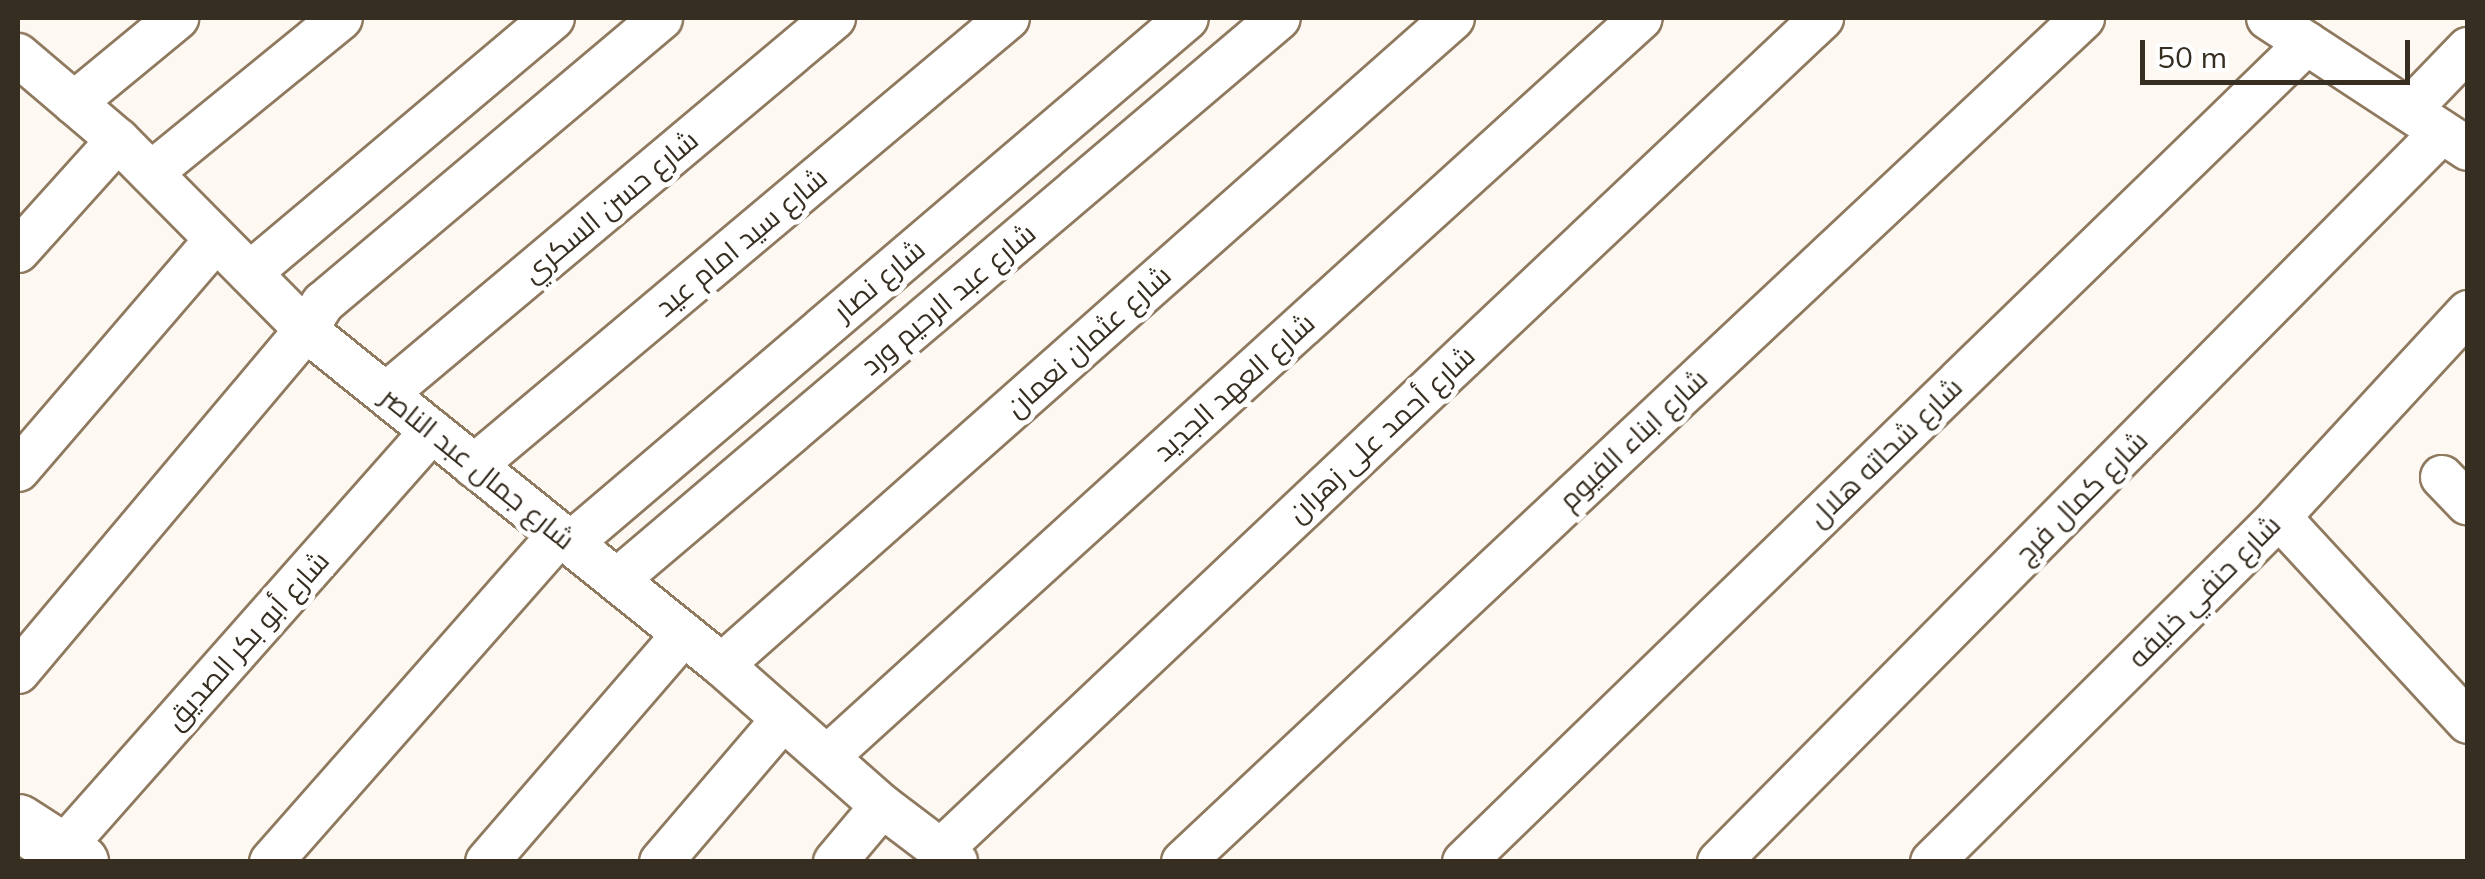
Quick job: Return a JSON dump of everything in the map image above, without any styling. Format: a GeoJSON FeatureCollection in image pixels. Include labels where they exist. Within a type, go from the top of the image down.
{"type":"FeatureCollection","features":[{"type":"Feature","properties":{"kind":"street"},"geometry":{"type":"LineString","coordinates":[[74,103],[177,18]]}},
{"type":"Feature","properties":{"kind":"street"},"geometry":{"type":"LineString","coordinates":[[151,174],[342,18]]}},
{"type":"Feature","properties":{"kind":"street"},"geometry":{"type":"LineString","coordinates":[[250,273],[554,18]]}},
{"type":"Feature","properties":{"kind":"street"},"geometry":{"type":"LineString","coordinates":[[18,672],[306,330],[323,303],[661,18]]}},
{"type":"Feature","properties":{"kind":"street","name":"شارع حسن السكري"},"geometry":{"type":"LineString","coordinates":[[386,394],[834,18]]}},
{"type":"Feature","properties":{"kind":"street","name":"شارع سيد امام عيد"},"geometry":{"type":"LineString","coordinates":[[474,466],[1008,18]]}},
{"type":"Feature","properties":{"kind":"street","name":"شارع نصار"},"geometry":{"type":"LineString","coordinates":[[271,862],[565,538],[1188,18]]}},
{"type":"Feature","properties":{"kind":"street","name":"شارع عبد الرحيم ورد"},"geometry":{"type":"LineString","coordinates":[[617,580],[1280,18]]}},
{"type":"Feature","properties":{"kind":"street","name":"شارع عثمان نعمان"},"geometry":{"type":"LineString","coordinates":[[722,666],[1453,18]]}},
{"type":"Feature","properties":{"kind":"street","name":"شارع العهد الجديد"},"geometry":{"type":"LineString","coordinates":[[827,757],[1642,18]]}},
{"type":"Feature","properties":{"kind":"street","name":"شارع أحمد على زهران"},"geometry":{"type":"LineString","coordinates":[[948,856],[1822,18]]}},
{"type":"Feature","properties":{"kind":"street","name":"شارع ابناء الفيوم"},"geometry":{"type":"LineString","coordinates":[[1183,862],[2083,18]]}},
{"type":"Feature","properties":{"kind":"street"},"geometry":{"type":"LineString","coordinates":[[2268,18],[2440,131]]}},
{"type":"Feature","properties":{"kind":"street","name":"شارع شحاته هلال"},"geometry":{"type":"LineString","coordinates":[[1464,862],[2307,43]]}},
{"type":"Feature","properties":{"kind":"street","name":"شارع كمال فرج"},"geometry":{"type":"LineString","coordinates":[[1719,862],[2440,131],[2468,49]]}},
{"type":"Feature","properties":{"kind":"street","name":"شارع جمال عبد الناصر"},"geometry":{"type":"LineString","coordinates":[[18,56],[118,140],[306,330],[684,634],[882,806],[948,856]]}},
{"type":"Feature","properties":{"kind":"street"},"geometry":{"type":"LineString","coordinates":[[18,251],[118,140]]}},
{"type":"Feature","properties":{"kind":"street"},"geometry":{"type":"LineString","coordinates":[[18,470],[216,240]]}},
{"type":"Feature","properties":{"kind":"street","name":"شارع حنفي خليفه"},"geometry":{"type":"LineString","coordinates":[[1932,862],[2279,517],[2468,312]]}},
{"type":"Feature","properties":{"kind":"street","name":"شارع أبو بكر الصديق"},"geometry":{"type":"LineString","coordinates":[[53,844],[432,431]]}},
{"type":"Feature","properties":{"kind":"street"},"geometry":{"type":"LineString","coordinates":[[2279,517],[2468,722]]}},
{"type":"Feature","properties":{"kind":"street"},"geometry":{"type":"LineString","coordinates":[[486,862],[684,634]]}},
{"type":"Feature","properties":{"kind":"street"},"geometry":{"type":"LineString","coordinates":[[661,862],[784,719]]}},
{"type":"Feature","properties":{"kind":"street"},"geometry":{"type":"LineString","coordinates":[[835,862],[882,806]]}}]}
